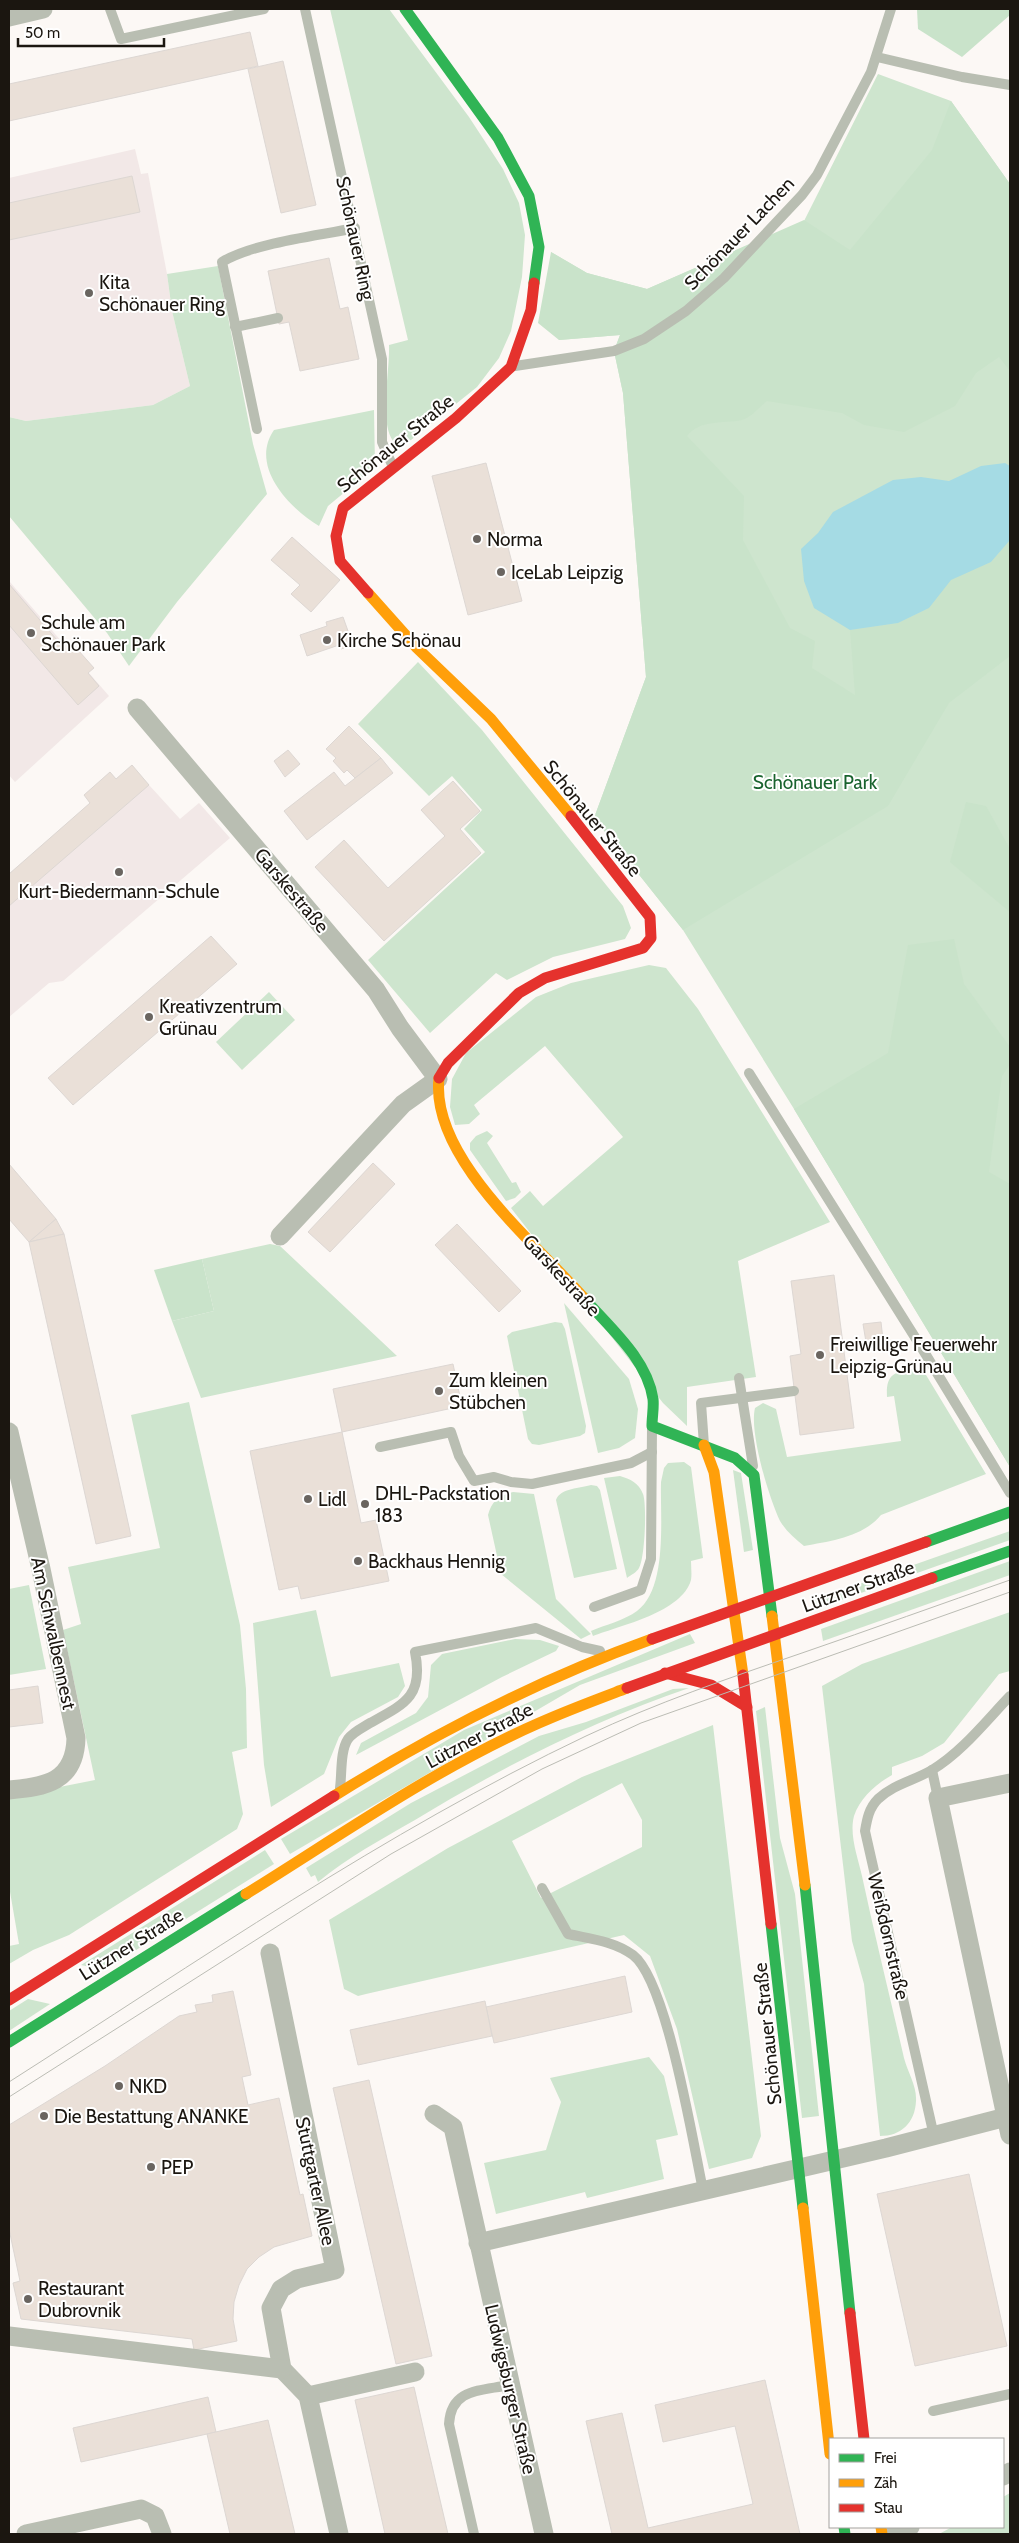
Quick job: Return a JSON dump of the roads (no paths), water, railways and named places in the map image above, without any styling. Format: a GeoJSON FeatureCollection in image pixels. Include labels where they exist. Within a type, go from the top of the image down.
{"type":"FeatureCollection","features":[{"type":"Feature","properties":{"kind":"main road","name":"Schönauer Straße"},"geometry":{"type":"LineString","coordinates":[[405,9],[498,138],[529,196],[539,246],[531,310],[511,367],[456,418],[343,508],[336,536],[340,561],[417,648],[491,720],[576,822],[650,917],[652,938],[643,948],[545,978],[519,993],[448,1063],[438,1079]]}},
{"type":"Feature","properties":{"kind":"main road","name":"Garskestraße"},"geometry":{"type":"LineString","coordinates":[[438,1079],[439,1100],[444,1119],[462,1159],[491,1201],[566,1278],[634,1355],[648,1379],[652,1399],[652,1426]]}},
{"type":"Feature","properties":{"kind":"main road"},"geometry":{"type":"LineString","coordinates":[[652,1426],[735,1458],[754,1474],[771,1597]]}},
{"type":"Feature","properties":{"kind":"main road"},"geometry":{"type":"LineString","coordinates":[[704,1445],[714,1472],[734,1611]]}},
{"type":"Feature","properties":{"kind":"main road","name":"Lützner Straße"},"geometry":{"type":"LineString","coordinates":[[9,2000],[340,1792],[458,1724],[504,1700],[611,1654],[1010,1512]]}},
{"type":"Feature","properties":{"kind":"main road","name":"Lützner Straße"},"geometry":{"type":"LineString","coordinates":[[9,2042],[395,1800],[469,1758],[573,1708],[665,1673],[1010,1551]]}},
{"type":"Feature","properties":{"kind":"main road","name":"Schönauer Straße"},"geometry":{"type":"LineString","coordinates":[[771,1597],[811,1930],[817,2163],[829,2438]]}},
{"type":"Feature","properties":{"kind":"main road","name":"Schönauer Straße"},"geometry":{"type":"LineString","coordinates":[[734,1611],[817,2163],[856,2379],[864,2438]]}},
{"type":"Feature","properties":{"kind":"main road"},"geometry":{"type":"LineString","coordinates":[[665,1673],[711,1685],[747,1707]]}},
{"type":"Feature","properties":{"kind":"street"},"geometry":{"type":"LineString","coordinates":[[9,17],[43,9]]}},
{"type":"Feature","properties":{"kind":"street","name":"Garskestraße"},"geometry":{"type":"LineString","coordinates":[[137,708],[376,990],[400,1028],[438,1079]]}},
{"type":"Feature","properties":{"kind":"street"},"geometry":{"type":"LineString","coordinates":[[280,1236],[403,1104],[438,1079]]}},
{"type":"Feature","properties":{"kind":"street","name":"Am Schwalbennest"},"geometry":{"type":"LineString","coordinates":[[9,1432],[41,1569],[76,1738],[76,1753],[69,1767],[56,1780],[40,1787],[9,1790]]}},
{"type":"Feature","properties":{"kind":"street"},"geometry":{"type":"LineString","coordinates":[[1010,1783],[938,1798],[1008,2116],[1010,2136]]}},
{"type":"Feature","properties":{"kind":"street","name":"Stuttgarter Allee"},"geometry":{"type":"LineString","coordinates":[[270,1953],[335,2270],[297,2279],[281,2289],[274,2300],[271,2308],[282,2369]]}},
{"type":"Feature","properties":{"kind":"street","name":"Ludwigsburger Straße"},"geometry":{"type":"LineString","coordinates":[[434,2114],[453,2127],[509,2385],[544,2534]]}},
{"type":"Feature","properties":{"kind":"street"},"geometry":{"type":"LineString","coordinates":[[478,2243],[934,2136],[1008,2116]]}},
{"type":"Feature","properties":{"kind":"street"},"geometry":{"type":"LineString","coordinates":[[9,2336],[282,2369],[308,2396],[339,2534]]}},
{"type":"Feature","properties":{"kind":"street"},"geometry":{"type":"LineString","coordinates":[[308,2396],[415,2372]]}},
{"type":"Feature","properties":{"kind":"street"},"geometry":{"type":"LineString","coordinates":[[26,2534],[141,2509],[155,2516],[162,2534]]}},
{"type":"Feature","properties":{"kind":"street"},"geometry":{"type":"LineString","coordinates":[[894,2534],[908,2528]]}},
{"type":"Feature","properties":{"kind":"lane"},"geometry":{"type":"LineString","coordinates":[[110,9],[121,39],[264,9]]}},
{"type":"Feature","properties":{"kind":"lane","name":"Schönauer Ring"},"geometry":{"type":"LineString","coordinates":[[306,9],[382,359],[382,442],[393,467]]}},
{"type":"Feature","properties":{"kind":"lane","name":"Schönauer Lachen"},"geometry":{"type":"LineString","coordinates":[[511,367],[614,351],[644,339],[686,311],[724,278],[817,175],[877,57],[891,9]]}},
{"type":"Feature","properties":{"kind":"lane"},"geometry":{"type":"LineString","coordinates":[[877,57],[1009,88]]}},
{"type":"Feature","properties":{"kind":"lane"},"geometry":{"type":"LineString","coordinates":[[257,429],[222,262],[232,256],[270,246],[354,228]]}},
{"type":"Feature","properties":{"kind":"lane"},"geometry":{"type":"LineString","coordinates":[[235,327],[278,318]]}},
{"type":"Feature","properties":{"kind":"lane"},"geometry":{"type":"LineString","coordinates":[[749,1073],[923,1350],[1010,1494]]}},
{"type":"Feature","properties":{"kind":"lane"},"geometry":{"type":"LineString","coordinates":[[738,1378],[754,1474]]}},
{"type":"Feature","properties":{"kind":"lane"},"geometry":{"type":"LineString","coordinates":[[704,1445],[701,1403],[794,1391]]}},
{"type":"Feature","properties":{"kind":"lane"},"geometry":{"type":"LineString","coordinates":[[594,1606],[641,1590],[651,1559],[652,1426]]}},
{"type":"Feature","properties":{"kind":"lane"},"geometry":{"type":"LineString","coordinates":[[380,1447],[451,1432],[459,1456],[474,1481],[494,1476],[511,1482],[532,1484],[631,1462],[652,1452]]}},
{"type":"Feature","properties":{"kind":"lane"},"geometry":{"type":"LineString","coordinates":[[340,1792],[346,1744],[349,1738],[357,1730],[402,1706],[416,1689],[418,1669],[415,1652],[536,1628],[582,1647],[611,1654]]}},
{"type":"Feature","properties":{"kind":"lane","name":"Weißdornstraße"},"geometry":{"type":"LineString","coordinates":[[934,2136],[866,1831],[868,1814],[877,1801],[895,1786],[932,1770],[969,1739],[1010,1696]]}},
{"type":"Feature","properties":{"kind":"lane"},"geometry":{"type":"LineString","coordinates":[[932,1770],[938,1798]]}},
{"type":"Feature","properties":{"kind":"lane"},"geometry":{"type":"LineString","coordinates":[[542,1888],[568,1934],[615,1944],[634,1956],[647,1973],[673,2045],[703,2190]]}},
{"type":"Feature","properties":{"kind":"lane"},"geometry":{"type":"LineString","coordinates":[[474,2534],[449,2424],[450,2414],[454,2404],[460,2397],[509,2385]]}},
{"type":"Feature","properties":{"kind":"lane"},"geometry":{"type":"LineString","coordinates":[[933,2411],[1010,2394]]}},
{"type":"Feature","properties":{"kind":"water"},"geometry":{"type":"Polygon","coordinates":[[[1005,463],[1010,466],[1010,540],[991,562],[951,580],[929,608],[898,623],[850,630],[814,608],[804,581],[801,549],[818,533],[833,512],[893,480],[921,477],[949,481],[981,466],[1005,463]]]}},
{"type":"Feature","properties":{"kind":"tram line"},"geometry":{"type":"LineString","coordinates":[[9,2082],[221,1945],[364,1856],[437,1814],[586,1736],[666,1702],[747,1672],[1010,1580]]}},
{"type":"Feature","properties":{"kind":"tram line"},"geometry":{"type":"LineString","coordinates":[[9,2097],[391,1854],[542,1769],[641,1723],[1010,1592]]}},
{"type":"Feature","properties":{"kind":"place","name":"Kita Schönauer Ring"},"geometry":{"type":"Point","coordinates":[89,293]}},
{"type":"Feature","properties":{"kind":"place","name":"Norma"},"geometry":{"type":"Point","coordinates":[477,539]}},
{"type":"Feature","properties":{"kind":"place","name":"IceLab Leipzig"},"geometry":{"type":"Point","coordinates":[501,572]}},
{"type":"Feature","properties":{"kind":"place","name":"Schule am Schönauer Park"},"geometry":{"type":"Point","coordinates":[31,633]}},
{"type":"Feature","properties":{"kind":"place","name":"Kirche Schönau"},"geometry":{"type":"Point","coordinates":[327,640]}},
{"type":"Feature","properties":{"kind":"place","name":"Kurt-Biedermann-Schule"},"geometry":{"type":"Point","coordinates":[119,872]}},
{"type":"Feature","properties":{"kind":"place","name":"Kreativzentrum Grünau"},"geometry":{"type":"Point","coordinates":[149,1017]}},
{"type":"Feature","properties":{"kind":"place","name":"Freiwillige Feuerwehr Leipzig-Grünau"},"geometry":{"type":"Point","coordinates":[820,1355]}},
{"type":"Feature","properties":{"kind":"place","name":"Zum kleinen Stübchen"},"geometry":{"type":"Point","coordinates":[439,1391]}},
{"type":"Feature","properties":{"kind":"place","name":"Lidl"},"geometry":{"type":"Point","coordinates":[308,1499]}},
{"type":"Feature","properties":{"kind":"place","name":"DHL-Packstation 183"},"geometry":{"type":"Point","coordinates":[365,1504]}},
{"type":"Feature","properties":{"kind":"place","name":"Backhaus Hennig"},"geometry":{"type":"Point","coordinates":[358,1561]}},
{"type":"Feature","properties":{"kind":"place","name":"NKD"},"geometry":{"type":"Point","coordinates":[119,2086]}},
{"type":"Feature","properties":{"kind":"place","name":"Die Bestattung ANANKE"},"geometry":{"type":"Point","coordinates":[44,2116]}},
{"type":"Feature","properties":{"kind":"place","name":"PEP"},"geometry":{"type":"Point","coordinates":[151,2167]}},
{"type":"Feature","properties":{"kind":"place","name":"Restaurant Dubrovnik"},"geometry":{"type":"Point","coordinates":[28,2299]}},
{"type":"Feature","properties":{"kind":"park label","name":"Schönauer Park"},"geometry":{"type":"Point","coordinates":[815,782]}}]}
